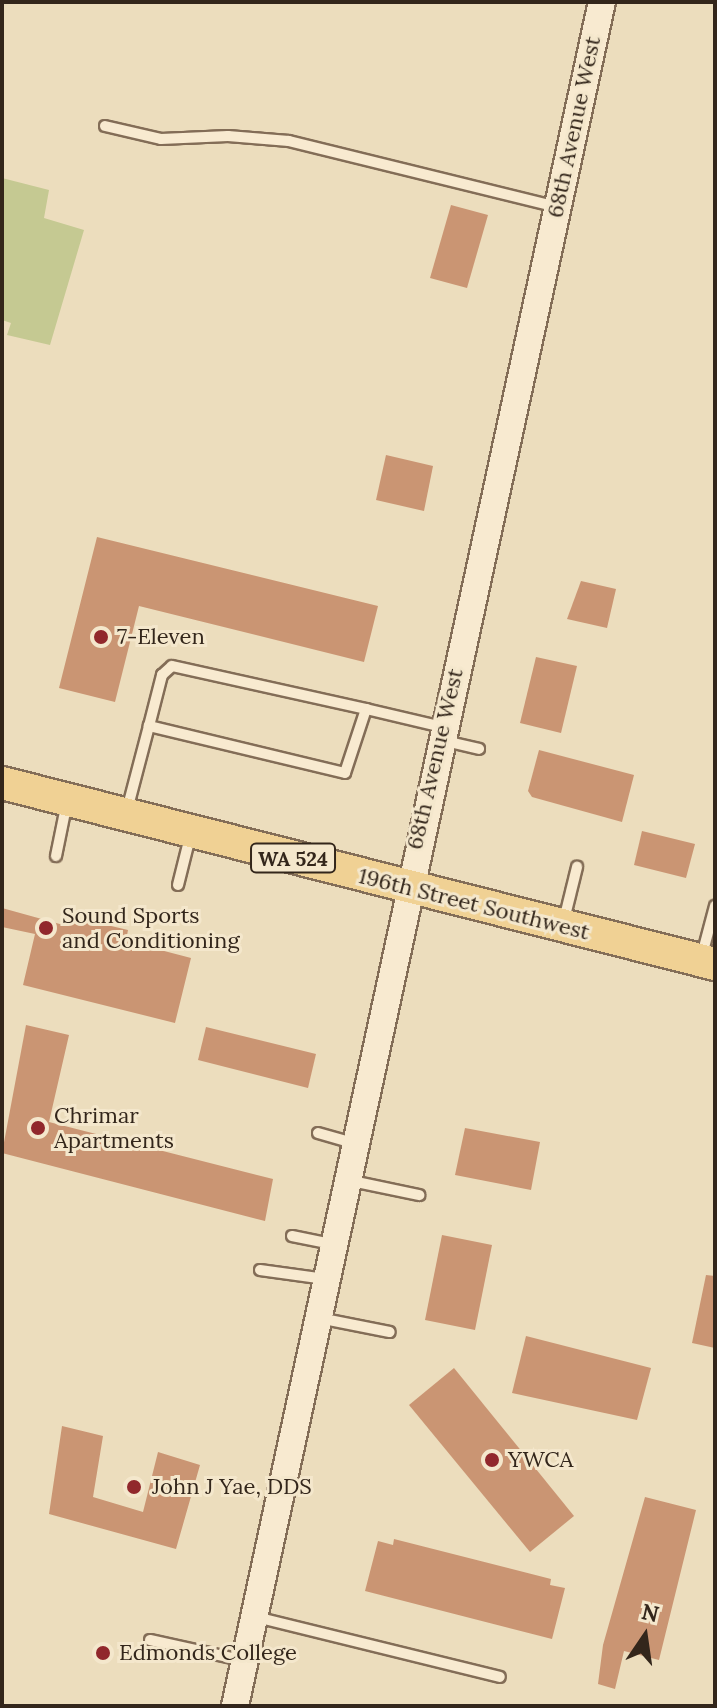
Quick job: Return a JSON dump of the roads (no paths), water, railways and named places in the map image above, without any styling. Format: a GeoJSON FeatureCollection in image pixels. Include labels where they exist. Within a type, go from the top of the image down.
{"type":"FeatureCollection","features":[{"type":"Feature","properties":{"kind":"main road","name":"196th Street Southwest"},"geometry":{"type":"LineString","coordinates":[[2,783],[708,962]]}},
{"type":"Feature","properties":{"kind":"street","name":"68th Avenue West"},"geometry":{"type":"LineString","coordinates":[[235,1706],[407,888],[602,2]]}},
{"type":"Feature","properties":{"kind":"lane"},"geometry":{"type":"LineString","coordinates":[[105,126],[161,139],[228,136],[289,141],[557,207]]}},
{"type":"Feature","properties":{"kind":"lane"},"geometry":{"type":"LineString","coordinates":[[126,815],[162,675],[182,664],[366,709],[441,733],[479,749]]}},
{"type":"Feature","properties":{"kind":"lane"},"geometry":{"type":"LineString","coordinates":[[149,726],[345,773],[366,709]]}},
{"type":"Feature","properties":{"kind":"lane"},"geometry":{"type":"LineString","coordinates":[[56,856],[67,800]]}},
{"type":"Feature","properties":{"kind":"lane"},"geometry":{"type":"LineString","coordinates":[[178,885],[191,832]]}},
{"type":"Feature","properties":{"kind":"lane"},"geometry":{"type":"LineString","coordinates":[[562,927],[577,867]]}},
{"type":"Feature","properties":{"kind":"lane"},"geometry":{"type":"LineString","coordinates":[[708,962],[715,906]]}},
{"type":"Feature","properties":{"kind":"lane"},"geometry":{"type":"LineString","coordinates":[[318,1133],[353,1143]]}},
{"type":"Feature","properties":{"kind":"lane"},"geometry":{"type":"LineString","coordinates":[[345,1180],[419,1195]]}},
{"type":"Feature","properties":{"kind":"lane"},"geometry":{"type":"LineString","coordinates":[[292,1236],[332,1244]]}},
{"type":"Feature","properties":{"kind":"lane"},"geometry":{"type":"LineString","coordinates":[[260,1270],[325,1279]]}},
{"type":"Feature","properties":{"kind":"lane"},"geometry":{"type":"LineString","coordinates":[[317,1317],[390,1332]]}},
{"type":"Feature","properties":{"kind":"lane"},"geometry":{"type":"LineString","coordinates":[[254,1616],[500,1677]]}},
{"type":"Feature","properties":{"kind":"lane"},"geometry":{"type":"LineString","coordinates":[[150,1640],[245,1661]]}},
{"type":"Feature","properties":{"kind":"place","name":"7-Eleven"},"geometry":{"type":"Point","coordinates":[101,637]}},
{"type":"Feature","properties":{"kind":"place","name":"Sound Sports and Conditioning"},"geometry":{"type":"Point","coordinates":[46,928]}},
{"type":"Feature","properties":{"kind":"place","name":"Chrimar Apartments"},"geometry":{"type":"Point","coordinates":[38,1128]}},
{"type":"Feature","properties":{"kind":"place","name":"YWCA"},"geometry":{"type":"Point","coordinates":[492,1460]}},
{"type":"Feature","properties":{"kind":"place","name":"John J Yae, DDS"},"geometry":{"type":"Point","coordinates":[134,1487]}},
{"type":"Feature","properties":{"kind":"place","name":"Edmonds College"},"geometry":{"type":"Point","coordinates":[103,1653]}}]}
